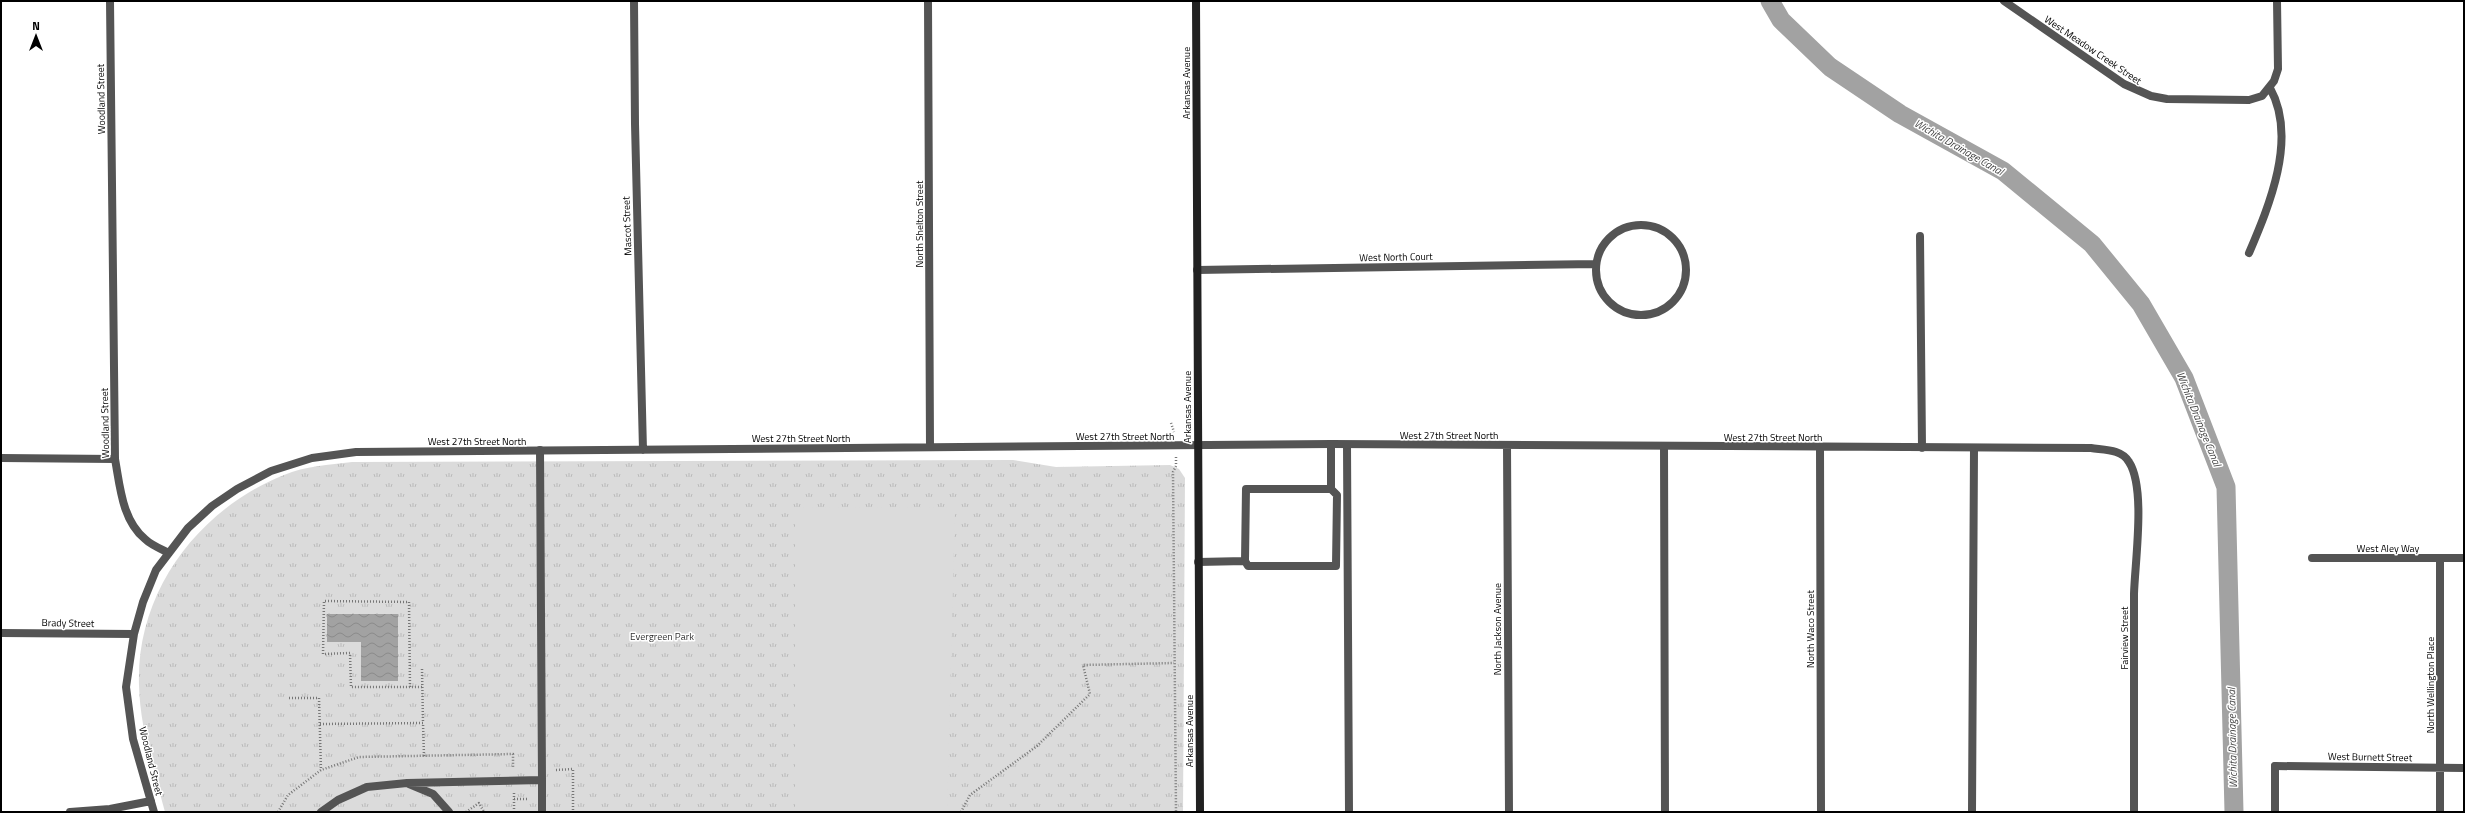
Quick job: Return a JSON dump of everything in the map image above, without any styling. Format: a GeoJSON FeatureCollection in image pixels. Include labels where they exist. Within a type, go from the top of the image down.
{"type":"FeatureCollection","features":[{"type":"Feature","properties":{"kind":"street","name":"Woodland Street"},"geometry":{"type":"LineString","coordinates":[[110,1],[115,459],[121,494],[128,517],[145,539],[169,553],[156,570],[143,602],[134,634],[126,686],[133,739],[154,812]]}},
{"type":"Feature","properties":{"kind":"street","name":"Mascot Street"},"geometry":{"type":"LineString","coordinates":[[634,1],[635,124],[643,450]]}},
{"type":"Feature","properties":{"kind":"street","name":"North Shelton Street"},"geometry":{"type":"LineString","coordinates":[[928,1],[930,448]]}},
{"type":"Feature","properties":{"kind":"street","name":"Arkansas Avenue"},"geometry":{"type":"LineString","coordinates":[[1196,1],[1200,812]]}},
{"type":"Feature","properties":{"kind":"street","name":"West Meadow Creek Street"},"geometry":{"type":"LineString","coordinates":[[2004,1],[2124,84],[2151,96],[2167,99],[2248,100],[2262,96],[2270,88]]}},
{"type":"Feature","properties":{"kind":"street"},"geometry":{"type":"LineString","coordinates":[[2249,253],[2276,184],[2280,155],[2281,120],[2278,104],[2270,88],[2278,69],[2277,1]]}},
{"type":"Feature","properties":{"kind":"street"},"geometry":{"type":"LineString","coordinates":[[1633,225],[1648,225],[1662,229],[1673,238],[1682,249],[1687,264],[1687,280],[1681,294],[1670,306],[1657,313],[1642,316],[1626,314],[1612,306],[1602,294],[1596,280],[1596,264],[1600,250],[1608,239],[1620,230],[1633,225]]}},
{"type":"Feature","properties":{"kind":"street"},"geometry":{"type":"LineString","coordinates":[[1920,236],[1922,448]]}},
{"type":"Feature","properties":{"kind":"street","name":"West North Court"},"geometry":{"type":"LineString","coordinates":[[1197,270],[1596,264]]}},
{"type":"Feature","properties":{"kind":"street"},"geometry":{"type":"LineString","coordinates":[[1331,444],[1331,489]]}},
{"type":"Feature","properties":{"kind":"street","name":"West 27th Street North"},"geometry":{"type":"LineString","coordinates":[[169,553],[188,528],[212,506],[237,488],[271,471],[312,458],[356,452],[1331,444],[2091,448],[2112,450],[2123,455],[2131,466]]}},
{"type":"Feature","properties":{"kind":"street"},"geometry":{"type":"LineString","coordinates":[[1348,444],[1349,812]]}},
{"type":"Feature","properties":{"kind":"street","name":"North Jackson Avenue"},"geometry":{"type":"LineString","coordinates":[[1507,445],[1509,812]]}},
{"type":"Feature","properties":{"kind":"street"},"geometry":{"type":"LineString","coordinates":[[1664,446],[1665,812]]}},
{"type":"Feature","properties":{"kind":"street","name":"North Waco Street"},"geometry":{"type":"LineString","coordinates":[[1820,447],[1821,812]]}},
{"type":"Feature","properties":{"kind":"street"},"geometry":{"type":"LineString","coordinates":[[1972,812],[1974,448]]}},
{"type":"Feature","properties":{"kind":"street"},"geometry":{"type":"LineString","coordinates":[[540,450],[542,812]]}},
{"type":"Feature","properties":{"kind":"street"},"geometry":{"type":"LineString","coordinates":[[1,458],[115,459]]}},
{"type":"Feature","properties":{"kind":"street","name":"Fairview Street"},"geometry":{"type":"LineString","coordinates":[[2131,466],[2135,475],[2138,512],[2134,592],[2134,812]]}},
{"type":"Feature","properties":{"kind":"street"},"geometry":{"type":"LineString","coordinates":[[1246,489],[1331,489],[1337,495],[1336,566],[1248,566],[1245,561],[1246,489]]}},
{"type":"Feature","properties":{"kind":"street","name":"West Aley Way"},"geometry":{"type":"LineString","coordinates":[[2312,558],[2464,558]]}},
{"type":"Feature","properties":{"kind":"street","name":"North Wellington Place"},"geometry":{"type":"LineString","coordinates":[[2440,558],[2440,812]]}},
{"type":"Feature","properties":{"kind":"street"},"geometry":{"type":"LineString","coordinates":[[1198,562],[1245,561]]}},
{"type":"Feature","properties":{"kind":"street","name":"Brady Street"},"geometry":{"type":"LineString","coordinates":[[1,633],[134,634]]}},
{"type":"Feature","properties":{"kind":"street","name":"West Burnett Street"},"geometry":{"type":"LineString","coordinates":[[2275,812],[2275,766],[2464,768]]}},
{"type":"Feature","properties":{"kind":"street"},"geometry":{"type":"LineString","coordinates":[[321,812],[338,800],[367,787],[407,783],[542,780]]}},
{"type":"Feature","properties":{"kind":"street"},"geometry":{"type":"LineString","coordinates":[[407,783],[432,794],[449,812]]}},
{"type":"Feature","properties":{"kind":"street"},"geometry":{"type":"LineString","coordinates":[[70,812],[110,809],[151,801]]}},
{"type":"Feature","properties":{"kind":"path"},"geometry":{"type":"LineString","coordinates":[[1171,423],[1174,432],[1176,466],[1173,472],[1176,812]]}},
{"type":"Feature","properties":{"kind":"path"},"geometry":{"type":"LineString","coordinates":[[410,686],[409,602],[324,601],[323,654],[350,653],[351,687],[422,686]]}},
{"type":"Feature","properties":{"kind":"path"},"geometry":{"type":"LineString","coordinates":[[961,812],[970,795],[1037,746],[1090,694],[1083,665],[1174,663]]}},
{"type":"Feature","properties":{"kind":"path"},"geometry":{"type":"LineString","coordinates":[[422,669],[424,756]]}},
{"type":"Feature","properties":{"kind":"path"},"geometry":{"type":"LineString","coordinates":[[289,698],[319,698],[321,770]]}},
{"type":"Feature","properties":{"kind":"path"},"geometry":{"type":"LineString","coordinates":[[320,724],[423,723]]}},
{"type":"Feature","properties":{"kind":"path"},"geometry":{"type":"LineString","coordinates":[[556,770],[574,770],[574,812]]}},
{"type":"Feature","properties":{"kind":"path"},"geometry":{"type":"LineString","coordinates":[[514,799],[530,799]]}},
{"type":"Feature","properties":{"kind":"path"},"geometry":{"type":"LineString","coordinates":[[466,812],[479,803],[484,812]]}},
{"type":"Feature","properties":{"kind":"green space","name":"Evergreen Park"},"geometry":{"type":"Polygon","coordinates":[[[1013,460],[1056,467],[1170,465],[1179,469],[1185,478],[1183,812],[165,812],[148,749],[140,701],[139,685],[141,650],[148,617],[161,586],[178,558],[200,532],[225,509],[253,490],[284,475],[309,468],[352,462],[1013,460]]]}},
{"type":"Feature","properties":{"kind":"green space"},"geometry":{"type":"Polygon","coordinates":[[[795,507],[955,508],[947,812],[795,812],[795,507]]]}},
{"type":"Feature","properties":{"kind":"water"},"geometry":{"type":"Polygon","coordinates":[[[327,614],[398,614],[398,681],[361,681],[361,642],[327,642],[327,614]]]}},
{"type":"Feature","properties":{"kind":"waterway","name":"Wichita Drainage Canal"},"geometry":{"type":"LineString","coordinates":[[1770,1],[1781,20],[1830,67],[1900,114],[2003,171],[2092,244],[2141,304],[2184,378],[2226,487],[2234,812]]}}]}
